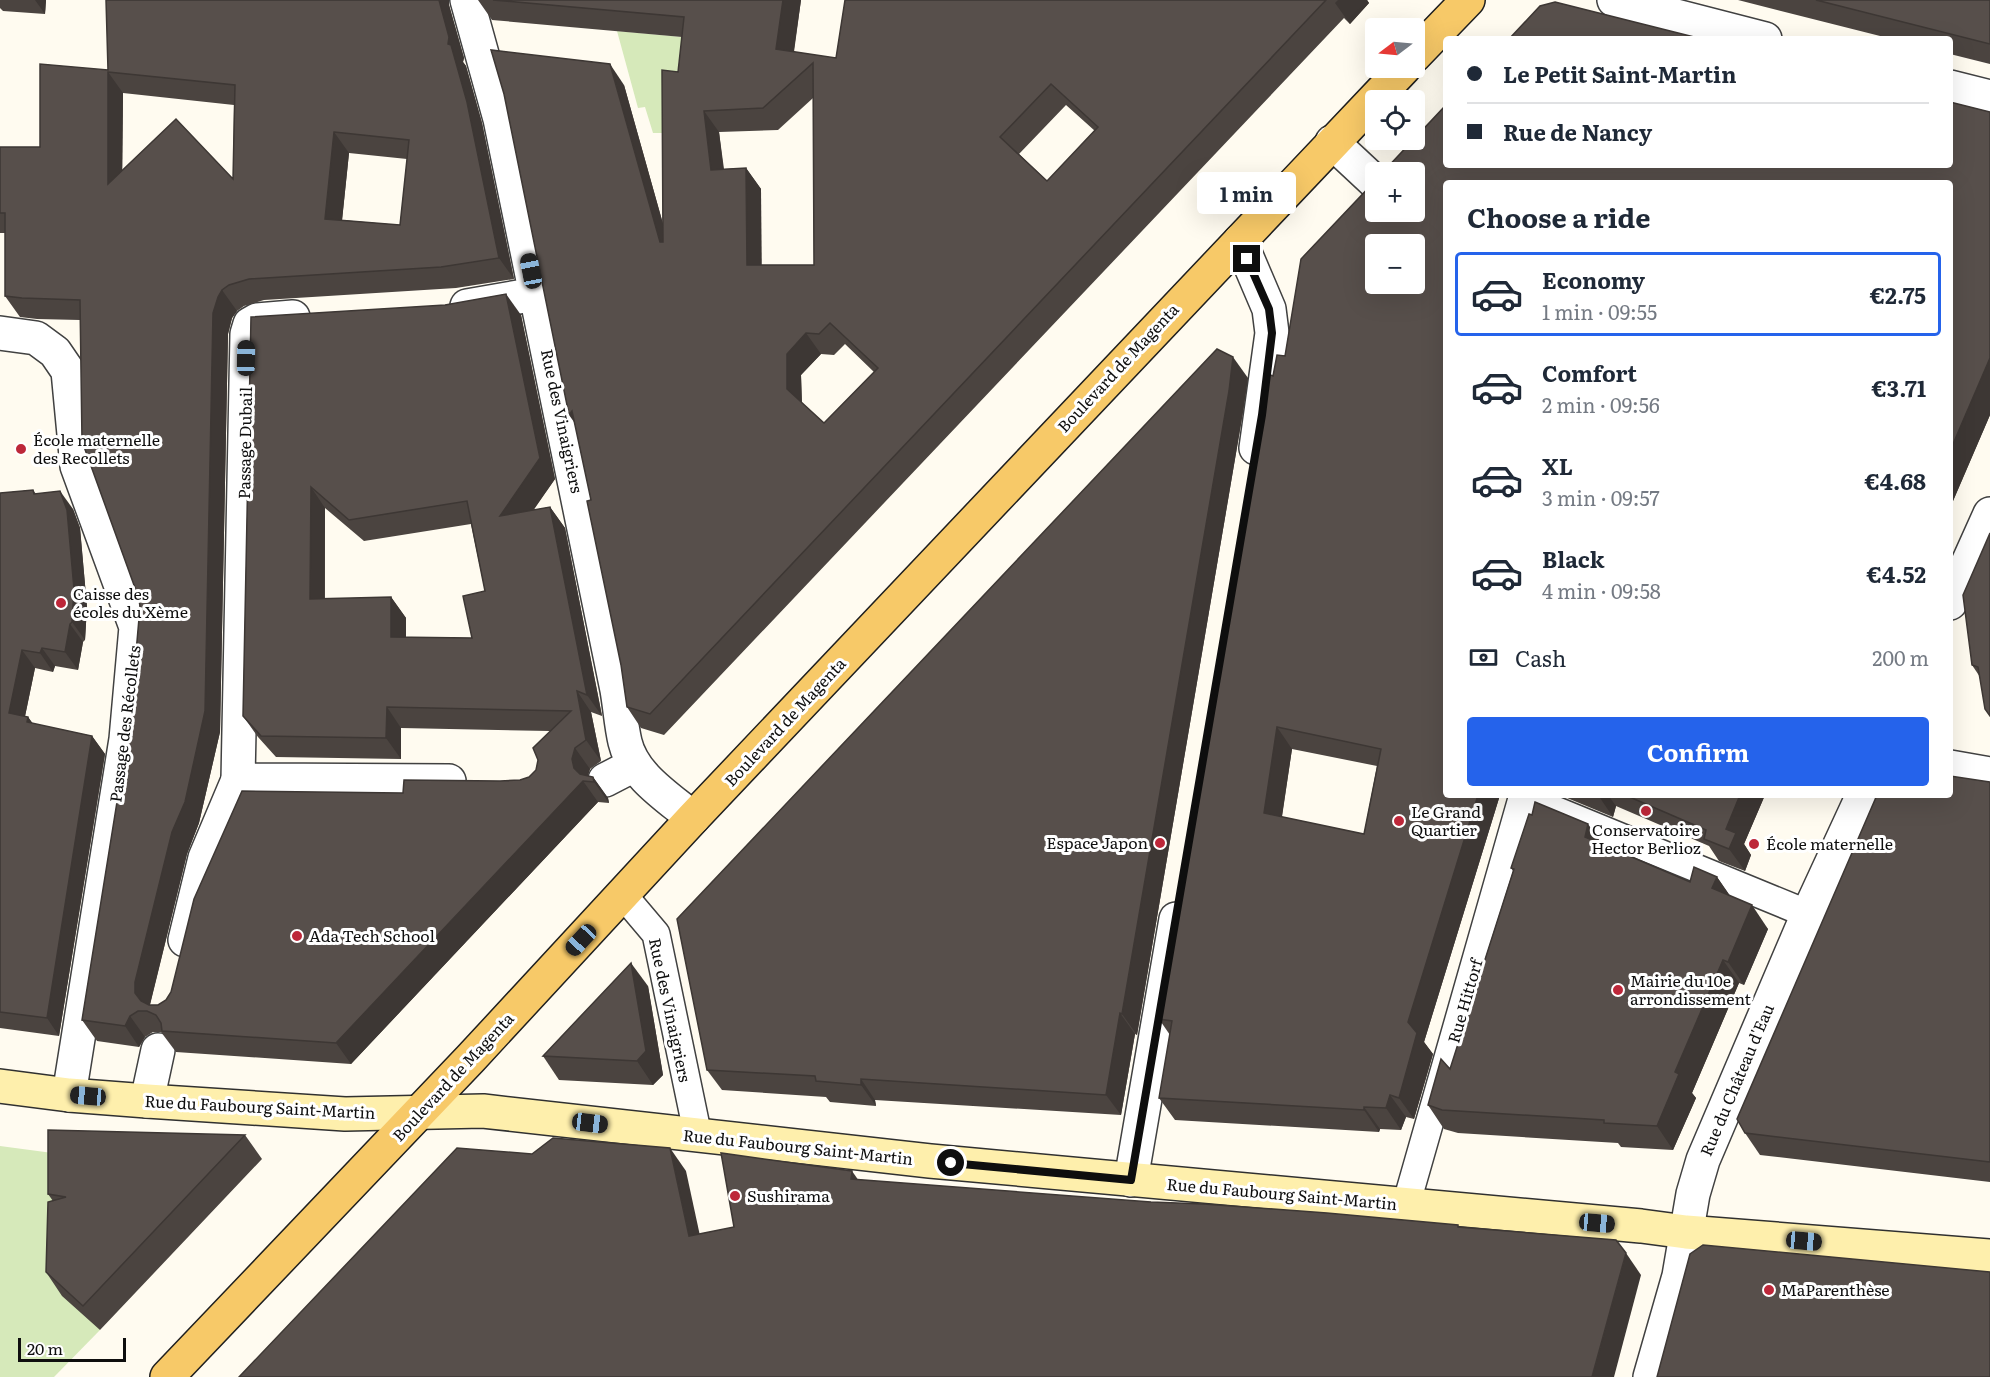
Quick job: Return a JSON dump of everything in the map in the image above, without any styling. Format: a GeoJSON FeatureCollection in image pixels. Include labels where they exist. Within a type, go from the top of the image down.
{"type":"FeatureCollection","features":[{"type":"Feature","properties":{"kind":"main road"},"geometry":{"type":"LineString","coordinates":[[1425,45],[1468,0]]}},
{"type":"Feature","properties":{"kind":"main road","name":"Boulevard de Magenta"},"geometry":{"type":"LineString","coordinates":[[166,1377],[471,1058],[693,818],[1394,78]]}},
{"type":"Feature","properties":{"kind":"main road","name":"Rue du Faubourg Saint-Martin"},"geometry":{"type":"LineString","coordinates":[[0,1086],[69,1095],[345,1114],[419,1111],[483,1112],[930,1161],[1686,1232],[1990,1256]]}},
{"type":"Feature","properties":{"kind":"street","name":"Rue des Vinaigriers"},"geometry":{"type":"LineString","coordinates":[[467,0],[500,119],[618,690],[625,742],[634,765],[649,781],[693,818]]}},
{"type":"Feature","properties":{"kind":"street"},"geometry":{"type":"LineString","coordinates":[[1614,0],[1753,36]]}},
{"type":"Feature","properties":{"kind":"street"},"geometry":{"type":"LineString","coordinates":[[1953,88],[1990,97]]}},
{"type":"Feature","properties":{"kind":"street"},"geometry":{"type":"LineString","coordinates":[[1332,142],[1365,173]]}},
{"type":"Feature","properties":{"kind":"street"},"geometry":{"type":"LineString","coordinates":[[1240,241],[1269,309],[1272,333],[1252,473]]}},
{"type":"Feature","properties":{"kind":"street"},"geometry":{"type":"LineString","coordinates":[[435,308],[496,302],[536,294]]}},
{"type":"Feature","properties":{"kind":"street","name":"Passage Dubail"},"geometry":{"type":"LineString","coordinates":[[177,974],[205,858],[238,780],[247,334],[250,324],[257,320],[321,315]]}},
{"type":"Feature","properties":{"kind":"street","name":"Passage des Récollets"},"geometry":{"type":"LineString","coordinates":[[0,333],[36,338],[56,352],[68,371],[77,466],[136,627],[126,739],[69,1095]]}},
{"type":"Feature","properties":{"kind":"street"},"geometry":{"type":"LineString","coordinates":[[1953,596],[1990,514]]}},
{"type":"Feature","properties":{"kind":"street"},"geometry":{"type":"LineString","coordinates":[[605,780],[634,765]]}},
{"type":"Feature","properties":{"kind":"street"},"geometry":{"type":"LineString","coordinates":[[1953,768],[1990,774]]}},
{"type":"Feature","properties":{"kind":"street"},"geometry":{"type":"LineString","coordinates":[[238,780],[476,782]]}},
{"type":"Feature","properties":{"kind":"street","name":"Rue Hittorf"},"geometry":{"type":"LineString","coordinates":[[1406,1205],[1522,798]]}},
{"type":"Feature","properties":{"kind":"street"},"geometry":{"type":"LineString","coordinates":[[1528,798],[1808,914]]}},
{"type":"Feature","properties":{"kind":"street","name":"Rue du Château d'Eau"},"geometry":{"type":"LineString","coordinates":[[1650,1377],[1679,1276],[1686,1232],[1703,1160],[1808,914],[1862,798]]}},
{"type":"Feature","properties":{"kind":"street"},"geometry":{"type":"LineString","coordinates":[[1131,1180],[1180,893]]}},
{"type":"Feature","properties":{"kind":"street","name":"Rue des Vinaigriers"},"geometry":{"type":"LineString","coordinates":[[623,895],[656,934],[698,1136]]}},
{"type":"Feature","properties":{"kind":"street"},"geometry":{"type":"LineString","coordinates":[[147,1101],[158,1050]]}},
{"type":"Feature","properties":{"kind":"green space"},"geometry":{"type":"Polygon","coordinates":[[[617,31],[682,37],[675,91],[677,133],[653,133],[645,107],[638,108],[617,31]]]}},
{"type":"Feature","properties":{"kind":"green space"},"geometry":{"type":"Polygon","coordinates":[[[0,1146],[60,1154],[100,1330],[54,1377],[0,1377],[0,1146]]]}},
{"type":"Feature","properties":{"kind":"building"},"geometry":{"type":"Polygon","coordinates":[[[106,0],[439,0],[449,37],[448,44],[451,45],[467,102],[499,258],[441,267],[249,279],[229,285],[222,290],[213,313],[205,711],[185,802],[172,832],[135,982],[135,993],[141,1001],[149,1005],[158,1005],[166,1000],[171,992],[194,899],[242,791],[403,793],[404,780],[520,780],[529,777],[536,770],[538,760],[533,748],[571,711],[387,707],[386,738],[261,736],[243,716],[251,317],[445,305],[506,294],[540,458],[500,516],[550,507],[587,695],[577,691],[586,740],[575,748],[572,759],[574,768],[580,774],[593,777],[594,782],[583,781],[336,1043],[162,1031],[161,1023],[156,1015],[147,1011],[138,1011],[130,1016],[125,1026],[82,1020],[130,721],[140,607],[82,441],[80,300],[5,296],[5,213],[0,213],[0,147],[40,147],[40,64],[108,70],[106,0]],[[108,72],[108,184],[176,119],[233,179],[235,85],[108,72]],[[334,132],[325,219],[400,225],[409,140],[334,132]],[[311,487],[310,599],[391,597],[391,637],[472,638],[463,596],[485,591],[467,501],[349,520],[311,487]]]}},
{"type":"Feature","properties":{"kind":"building"},"geometry":{"type":"Polygon","coordinates":[[[493,0],[783,0],[776,49],[836,58],[845,0],[1326,0],[650,714],[627,707],[621,665],[587,501],[591,500],[572,411],[569,415],[504,94],[491,50],[610,64],[660,242],[663,242],[662,70],[678,72],[684,17],[493,0]],[[813,63],[763,108],[704,111],[711,170],[746,168],[747,265],[814,265],[813,63]],[[1051,84],[1000,137],[1047,181],[1098,127],[1051,84]],[[830,323],[819,334],[806,333],[787,354],[787,389],[824,423],[878,368],[830,323]]]}},
{"type":"Feature","properties":{"kind":"building"},"geometry":{"type":"Polygon","coordinates":[[[1816,0],[1990,0],[1990,44],[1816,0]]]}},
{"type":"Feature","properties":{"kind":"building"},"geometry":{"type":"Polygon","coordinates":[[[1555,2],[1690,36],[1512,36],[1540,6],[1555,2]]]}},
{"type":"Feature","properties":{"kind":"building"},"geometry":{"type":"Polygon","coordinates":[[[1953,103],[1990,112],[1990,358],[1953,444],[1953,180],[1443,180],[1443,798],[1477,798],[1408,1022],[1417,1033],[1399,1098],[1390,1095],[1386,1108],[1364,1107],[1364,1110],[1159,1098],[1172,1021],[1159,1019],[1268,374],[1273,376],[1277,355],[1285,356],[1301,259],[1365,192],[1365,222],[1425,222],[1425,162],[1392,162],[1404,150],[1425,150],[1425,127],[1443,108],[1443,168],[1953,168],[1953,103]],[[1277,727],[1264,813],[1364,834],[1381,749],[1277,727]]]}},
{"type":"Feature","properties":{"kind":"building"},"geometry":{"type":"Polygon","coordinates":[[[1217,349],[1233,357],[1229,391],[1122,1014],[1120,1013],[1106,1095],[861,1079],[861,1085],[816,1081],[815,1076],[707,1070],[677,919],[1217,349]]]}},
{"type":"Feature","properties":{"kind":"building"},"geometry":{"type":"Polygon","coordinates":[[[33,490],[34,494],[60,491],[67,510],[74,589],[72,622],[65,652],[42,648],[40,653],[22,650],[9,713],[28,717],[27,722],[92,736],[47,1018],[0,1012],[0,493],[33,490]]]}},
{"type":"Feature","properties":{"kind":"building"},"geometry":{"type":"Polygon","coordinates":[[[1990,533],[1990,716],[1985,709],[1978,667],[1972,665],[1963,595],[1990,533]]]}},
{"type":"Feature","properties":{"kind":"building"},"geometry":{"type":"Polygon","coordinates":[[[1953,776],[1990,782],[1990,1162],[1745,1133],[1737,1119],[1876,798],[1953,798],[1953,776]]]}},
{"type":"Feature","properties":{"kind":"building"},"geometry":{"type":"Polygon","coordinates":[[[1632,798],[1739,798],[1726,829],[1736,833],[1729,849],[1704,839],[1706,830],[1632,798]]]}},
{"type":"Feature","properties":{"kind":"building","name":"Mairie du 10e arrondissement"},"geometry":{"type":"Polygon","coordinates":[[[1535,802],[1588,824],[1585,837],[1690,882],[1694,867],[1717,877],[1712,888],[1752,905],[1728,962],[1723,960],[1675,1072],[1679,1074],[1657,1126],[1604,1123],[1604,1120],[1442,1110],[1428,1105],[1441,1059],[1450,1069],[1514,869],[1511,868],[1535,802]]]}},
{"type":"Feature","properties":{"kind":"building"},"geometry":{"type":"Polygon","coordinates":[[[631,963],[646,1051],[637,1061],[543,1056],[631,963]]]}},
{"type":"Feature","properties":{"kind":"building"},"geometry":{"type":"Polygon","coordinates":[[[48,1130],[245,1135],[83,1306],[46,1272],[48,1202],[66,1197],[48,1194],[48,1130]]]}},
{"type":"Feature","properties":{"kind":"building"},"geometry":{"type":"Polygon","coordinates":[[[553,1138],[670,1148],[689,1236],[734,1227],[721,1153],[852,1171],[851,1179],[1327,1213],[1616,1240],[1626,1253],[1592,1377],[239,1377],[457,1148],[532,1154],[553,1138]]]}},
{"type":"Feature","properties":{"kind":"building"},"geometry":{"type":"Polygon","coordinates":[[[1703,1245],[1990,1272],[1990,1377],[1657,1377],[1690,1254],[1703,1245]]]}},
{"type":"Feature","properties":{"kind":"place","name":"École maternelle des Recollets"},"geometry":{"type":"Point","coordinates":[21,449]}},
{"type":"Feature","properties":{"kind":"place","name":"Caisse des écoles du Xème"},"geometry":{"type":"Point","coordinates":[61,603]}},
{"type":"Feature","properties":{"kind":"place","name":"Conservatoire Hector Berlioz"},"geometry":{"type":"Point","coordinates":[1646,811]}},
{"type":"Feature","properties":{"kind":"place","name":"Le Grand Quartier"},"geometry":{"type":"Point","coordinates":[1399,821]}},
{"type":"Feature","properties":{"kind":"place","name":"Espace Japon"},"geometry":{"type":"Point","coordinates":[1160,843]}},
{"type":"Feature","properties":{"kind":"place","name":"École maternelle"},"geometry":{"type":"Point","coordinates":[1754,844]}},
{"type":"Feature","properties":{"kind":"place","name":"Ada Tech School"},"geometry":{"type":"Point","coordinates":[297,936]}},
{"type":"Feature","properties":{"kind":"place","name":"Mairie du 10e arrondissement"},"geometry":{"type":"Point","coordinates":[1618,990]}},
{"type":"Feature","properties":{"kind":"place","name":"Sushirama"},"geometry":{"type":"Point","coordinates":[735,1196]}},
{"type":"Feature","properties":{"kind":"place","name":"MaParenthèse"},"geometry":{"type":"Point","coordinates":[1769,1290]}},
{"type":"Feature","properties":{"kind":"route"},"geometry":{"type":"LineString","coordinates":[[951,1163],[1131,1180],[1262,415],[1272,333],[1269,309],[1247,259]]}}]}
